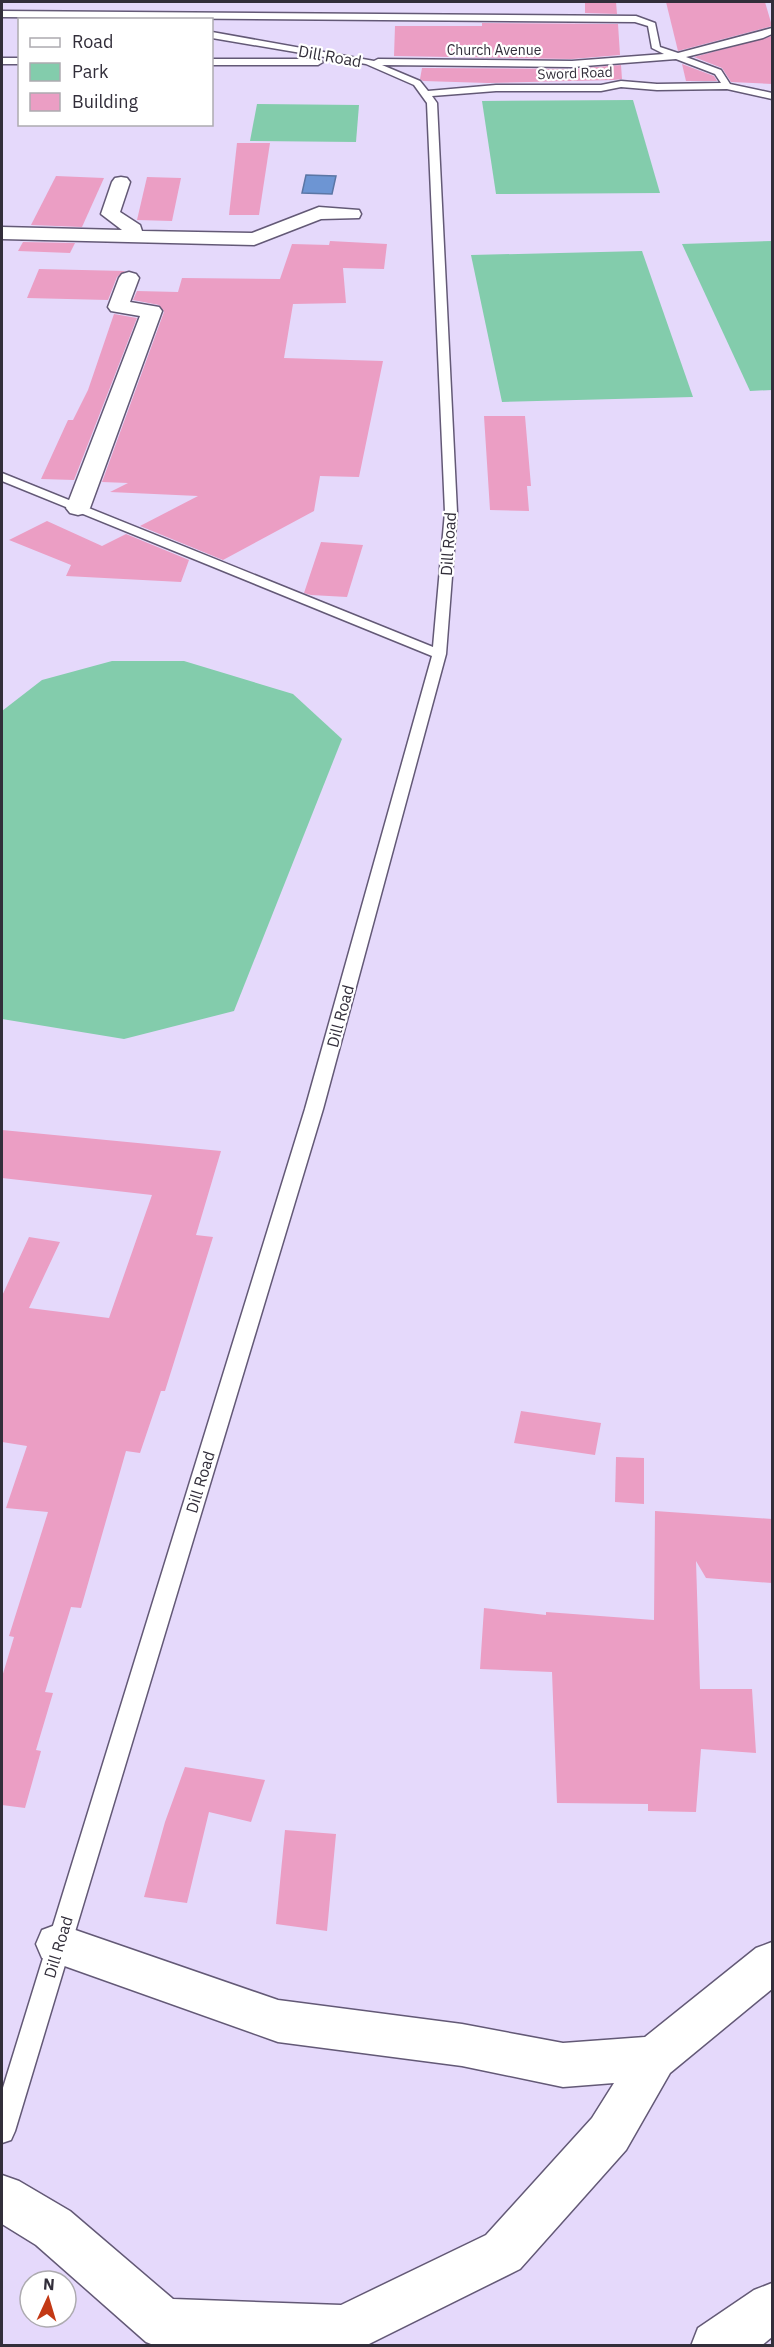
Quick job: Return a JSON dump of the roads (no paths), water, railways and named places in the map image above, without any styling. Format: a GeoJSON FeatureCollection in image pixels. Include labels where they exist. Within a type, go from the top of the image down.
{"type":"FeatureCollection","features":[{"type":"Feature","properties":{"kind":"street"},"geometry":{"type":"LineString","coordinates":[[121,182],[110,213],[134,229],[129,236]]}},
{"type":"Feature","properties":{"kind":"street"},"geometry":{"type":"LineString","coordinates":[[2,233],[129,236],[219,246],[254,239],[319,213],[352,214]]}},
{"type":"Feature","properties":{"kind":"street"},"geometry":{"type":"LineString","coordinates":[[78,508],[152,311],[118,307],[129,278]]}},
{"type":"Feature","properties":{"kind":"street"},"geometry":{"type":"LineString","coordinates":[[58,1944],[278,2020],[462,2045],[564,2065],[654,2058]]}},
{"type":"Feature","properties":{"kind":"street"},"geometry":{"type":"LineString","coordinates":[[2,2198],[53,2228],[164,2324],[343,2330],[503,2252],[609,2134],[654,2058],[772,1962]]}},
{"type":"Feature","properties":{"kind":"street"},"geometry":{"type":"LineString","coordinates":[[716,2346],[772,2308]]}},
{"type":"Feature","properties":{"kind":"lane"},"geometry":{"type":"LineString","coordinates":[[2,14],[636,19],[652,25],[656,48],[718,72],[727,86]]}},
{"type":"Feature","properties":{"kind":"lane"},"geometry":{"type":"LineString","coordinates":[[74,16],[87,18]]}},
{"type":"Feature","properties":{"kind":"lane","name":"Church Avenue"},"geometry":{"type":"LineString","coordinates":[[213,62],[572,64],[678,56],[772,31]]}},
{"type":"Feature","properties":{"kind":"lane","name":"Dill Road"},"geometry":{"type":"LineString","coordinates":[[2,2131],[314,1109],[440,654],[451,512],[432,103],[417,83],[368,62],[213,35]]}},
{"type":"Feature","properties":{"kind":"lane"},"geometry":{"type":"LineString","coordinates":[[2,61],[18,61]]}},
{"type":"Feature","properties":{"kind":"lane","name":"Sword Road"},"geometry":{"type":"LineString","coordinates":[[425,94],[496,88],[601,88],[621,84],[657,87],[727,86],[772,96]]}},
{"type":"Feature","properties":{"kind":"lane"},"geometry":{"type":"LineString","coordinates":[[2,477],[440,654]]}},
{"type":"Feature","properties":{"kind":"water"},"geometry":{"type":"Polygon","coordinates":[[[306,175],[336,176],[332,194],[302,193],[306,175]]]}}]}
